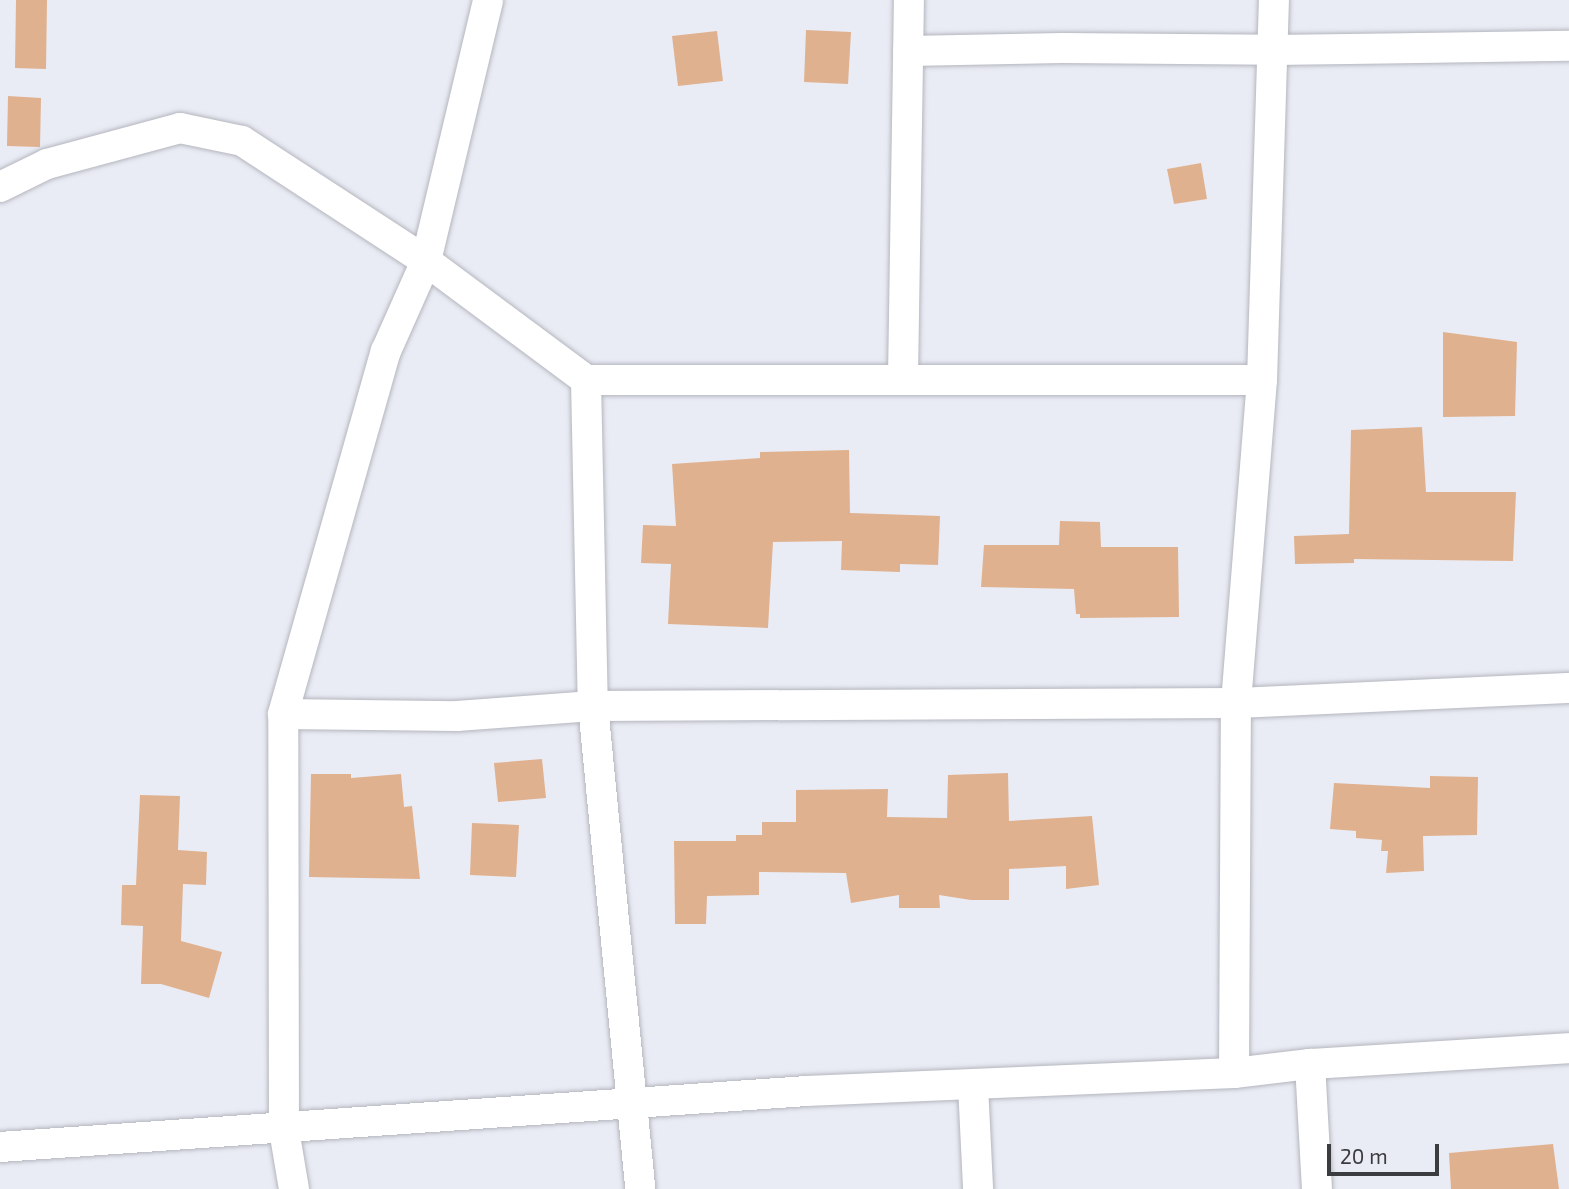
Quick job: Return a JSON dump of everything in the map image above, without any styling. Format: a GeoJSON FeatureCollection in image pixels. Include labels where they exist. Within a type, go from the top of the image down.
{"type":"FeatureCollection","features":[{"type":"Feature","properties":{"kind":"street"},"geometry":{"type":"LineString","coordinates":[[293,1189],[284,1130],[283,714],[386,351],[426,261],[488,0]]}},
{"type":"Feature","properties":{"kind":"street"},"geometry":{"type":"LineString","coordinates":[[904,378],[909,0]]}},
{"type":"Feature","properties":{"kind":"street"},"geometry":{"type":"LineString","coordinates":[[1234,1073],[1236,703],[1262,380],[1274,0]]}},
{"type":"Feature","properties":{"kind":"street"},"geometry":{"type":"LineString","coordinates":[[908,51],[1569,46]]}},
{"type":"Feature","properties":{"kind":"street"},"geometry":{"type":"LineString","coordinates":[[0,187],[47,164],[180,128],[242,141],[426,261],[586,380],[1262,380]]}},
{"type":"Feature","properties":{"kind":"street"},"geometry":{"type":"LineString","coordinates":[[586,380],[593,706],[640,1189]]}},
{"type":"Feature","properties":{"kind":"street"},"geometry":{"type":"LineString","coordinates":[[283,714],[457,716],[593,706],[1236,703],[1569,688]]}},
{"type":"Feature","properties":{"kind":"street"},"geometry":{"type":"LineString","coordinates":[[0,1147],[284,1130],[806,1091],[1234,1073],[1310,1064],[1569,1048]]}},
{"type":"Feature","properties":{"kind":"street"},"geometry":{"type":"LineString","coordinates":[[1310,1064],[1317,1189]]}},
{"type":"Feature","properties":{"kind":"street"},"geometry":{"type":"LineString","coordinates":[[972,1085],[978,1189]]}},
{"type":"Feature","properties":{"kind":"building"},"geometry":{"type":"Polygon","coordinates":[[[16,0],[47,0],[46,69],[15,68],[16,0]]]}},
{"type":"Feature","properties":{"kind":"building"},"geometry":{"type":"Polygon","coordinates":[[[806,30],[851,32],[848,84],[804,82],[806,30]]]}},
{"type":"Feature","properties":{"kind":"building"},"geometry":{"type":"Polygon","coordinates":[[[717,31],[723,81],[678,86],[672,36],[717,31]]]}},
{"type":"Feature","properties":{"kind":"building"},"geometry":{"type":"Polygon","coordinates":[[[8,96],[41,98],[40,147],[7,146],[8,96]]]}},
{"type":"Feature","properties":{"kind":"building"},"geometry":{"type":"Polygon","coordinates":[[[1201,163],[1207,199],[1174,204],[1167,169],[1201,163]]]}},
{"type":"Feature","properties":{"kind":"building"},"geometry":{"type":"Polygon","coordinates":[[[1443,332],[1517,342],[1515,416],[1443,417],[1443,332]]]}},
{"type":"Feature","properties":{"kind":"building"},"geometry":{"type":"Polygon","coordinates":[[[1422,427],[1426,492],[1516,492],[1513,561],[1354,559],[1354,563],[1295,564],[1294,536],[1349,534],[1351,430],[1422,427]]]}},
{"type":"Feature","properties":{"kind":"building"},"geometry":{"type":"Polygon","coordinates":[[[849,450],[850,513],[940,516],[938,565],[900,564],[900,572],[841,570],[842,541],[773,542],[768,628],[668,624],[671,564],[641,563],[643,525],[676,526],[672,464],[760,458],[760,452],[849,450]]]}},
{"type":"Feature","properties":{"kind":"building"},"geometry":{"type":"Polygon","coordinates":[[[1060,521],[1100,522],[1101,547],[1178,547],[1179,617],[1080,618],[1080,614],[1076,614],[1074,589],[981,587],[984,545],[1059,545],[1060,521]]]}},
{"type":"Feature","properties":{"kind":"building"},"geometry":{"type":"Polygon","coordinates":[[[542,759],[546,798],[498,802],[494,763],[542,759]]]}},
{"type":"Feature","properties":{"kind":"building"},"geometry":{"type":"Polygon","coordinates":[[[1008,773],[1009,821],[1092,816],[1099,885],[1066,889],[1066,866],[1009,869],[1009,900],[971,900],[939,895],[940,908],[899,908],[899,895],[851,903],[846,873],[759,872],[759,895],[707,896],[706,924],[675,924],[674,841],[736,841],[736,835],[762,835],[762,822],[796,822],[796,790],[888,789],[887,817],[947,818],[948,775],[1008,773]]]}},
{"type":"Feature","properties":{"kind":"building"},"geometry":{"type":"Polygon","coordinates":[[[311,774],[351,774],[351,778],[401,774],[404,807],[412,806],[420,879],[309,877],[311,774]]]}},
{"type":"Feature","properties":{"kind":"building"},"geometry":{"type":"Polygon","coordinates":[[[1430,776],[1478,777],[1477,835],[1423,836],[1424,871],[1386,873],[1388,851],[1381,851],[1382,840],[1356,838],[1356,831],[1330,829],[1334,783],[1430,788],[1430,776]]]}},
{"type":"Feature","properties":{"kind":"building"},"geometry":{"type":"Polygon","coordinates":[[[140,795],[180,796],[178,850],[207,852],[206,885],[183,884],[181,941],[222,952],[209,998],[161,984],[141,984],[143,926],[121,925],[122,885],[136,885],[140,795]]]}},
{"type":"Feature","properties":{"kind":"building"},"geometry":{"type":"Polygon","coordinates":[[[472,823],[519,825],[516,877],[470,875],[472,823]]]}},
{"type":"Feature","properties":{"kind":"building"},"geometry":{"type":"Polygon","coordinates":[[[1553,1144],[1559,1189],[1451,1189],[1449,1153],[1553,1144]]]}}]}
